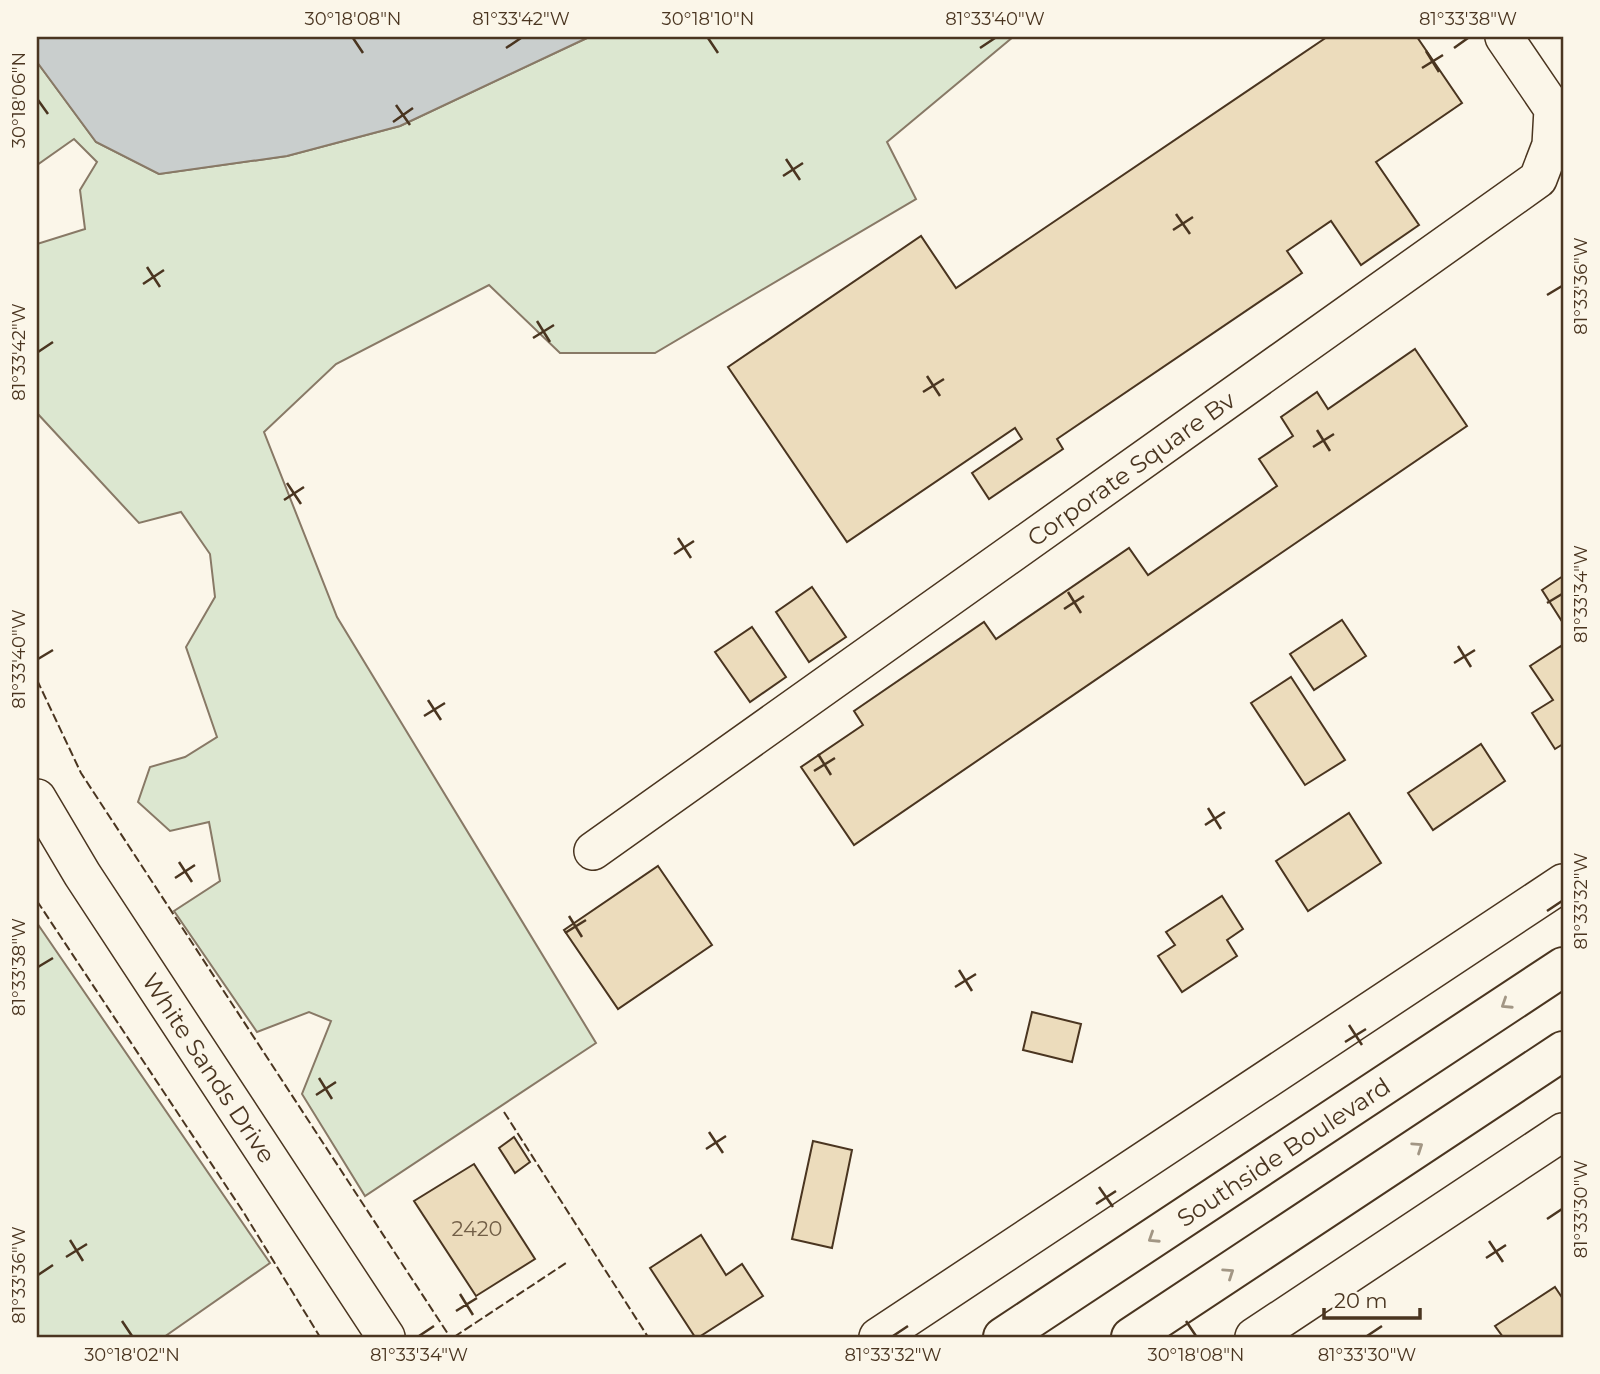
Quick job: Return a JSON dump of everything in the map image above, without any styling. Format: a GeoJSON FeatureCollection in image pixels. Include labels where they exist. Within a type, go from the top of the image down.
{"type":"FeatureCollection","features":[{"type":"Feature","properties":{"kind":"highway","name":"Southside Boulevard"},"geometry":{"type":"LineString","coordinates":[[1003,1337],[1563,967]]}},
{"type":"Feature","properties":{"kind":"highway"},"geometry":{"type":"LineString","coordinates":[[1131,1337],[1563,1051]]}},
{"type":"Feature","properties":{"kind":"street","name":"Corporate Square Bv"},"geometry":{"type":"LineString","coordinates":[[593,851],[1538,179],[1551,145],[1553,109],[1504,37]]}},
{"type":"Feature","properties":{"kind":"street","name":"White Sands Drive"},"geometry":{"type":"LineString","coordinates":[[37,798],[82,874],[386,1337]]}},
{"type":"Feature","properties":{"kind":"street"},"geometry":{"type":"LineString","coordinates":[[878,1337],[1563,883]]}},
{"type":"Feature","properties":{"kind":"street"},"geometry":{"type":"LineString","coordinates":[[1254,1337],[1563,1132]]}},
{"type":"Feature","properties":{"kind":"green space"},"geometry":{"type":"Polygon","coordinates":[[[589,37],[1013,37],[887,142],[916,199],[655,353],[560,353],[489,285],[336,364],[264,432],[337,617],[596,1043],[365,1196],[302,1094],[331,1021],[309,1012],[257,1032],[174,911],[220,881],[209,822],[170,831],[138,802],[150,767],[185,757],[217,737],[186,647],[215,597],[210,554],[181,512],[139,523],[37,413],[37,244],[85,229],[80,190],[97,162],[74,139],[37,165],[37,62],[96,142],[159,174],[287,156],[400,126],[589,37]]]}},
{"type":"Feature","properties":{"kind":"green space"},"geometry":{"type":"Polygon","coordinates":[[[37,923],[270,1263],[164,1337],[37,1337],[37,923]]]}},
{"type":"Feature","properties":{"kind":"shaded area"},"geometry":{"type":"Polygon","coordinates":[[[37,37],[589,37],[400,126],[287,156],[159,174],[96,142],[37,62],[37,37]]]}},
{"type":"Feature","properties":{"kind":"building"},"geometry":{"type":"Polygon","coordinates":[[[1327,37],[1417,37],[1462,103],[1376,162],[1419,225],[1361,265],[1331,221],[1287,251],[1302,273],[1057,439],[1063,449],[989,499],[972,473],[1022,439],[1015,428],[847,542],[728,367],[921,236],[956,288],[1327,37]]]}},
{"type":"Feature","properties":{"kind":"building"},"geometry":{"type":"Polygon","coordinates":[[[1415,349],[1467,426],[854,845],[801,767],[863,725],[854,711],[984,622],[996,639],[1129,548],[1148,575],[1277,486],[1259,459],[1293,436],[1281,417],[1317,392],[1328,409],[1415,349]]]}},
{"type":"Feature","properties":{"kind":"building"},"geometry":{"type":"Polygon","coordinates":[[[1563,576],[1563,623],[1542,590],[1563,576]]]}},
{"type":"Feature","properties":{"kind":"building"},"geometry":{"type":"Polygon","coordinates":[[[812,587],[846,637],[809,662],[776,612],[812,587]]]}},
{"type":"Feature","properties":{"kind":"building"},"geometry":{"type":"Polygon","coordinates":[[[1342,620],[1366,656],[1314,690],[1290,654],[1342,620]]]}},
{"type":"Feature","properties":{"kind":"building"},"geometry":{"type":"Polygon","coordinates":[[[752,627],[786,677],[750,702],[715,652],[752,627]]]}},
{"type":"Feature","properties":{"kind":"building"},"geometry":{"type":"Polygon","coordinates":[[[1561,646],[1563,744],[1555,749],[1532,713],[1553,700],[1530,666],[1561,646]]]}},
{"type":"Feature","properties":{"kind":"building"},"geometry":{"type":"Polygon","coordinates":[[[1291,677],[1345,760],[1305,785],[1251,703],[1291,677]]]}},
{"type":"Feature","properties":{"kind":"building"},"geometry":{"type":"Polygon","coordinates":[[[1481,744],[1505,781],[1433,830],[1408,793],[1481,744]]]}},
{"type":"Feature","properties":{"kind":"building"},"geometry":{"type":"Polygon","coordinates":[[[1349,813],[1381,863],[1308,911],[1276,861],[1349,813]]]}},
{"type":"Feature","properties":{"kind":"building"},"geometry":{"type":"Polygon","coordinates":[[[658,866],[712,945],[618,1009],[564,930],[658,866]]]}},
{"type":"Feature","properties":{"kind":"building"},"geometry":{"type":"Polygon","coordinates":[[[1222,896],[1243,929],[1227,940],[1237,956],[1182,992],[1158,956],[1175,945],[1166,932],[1222,896]]]}},
{"type":"Feature","properties":{"kind":"building"},"geometry":{"type":"Polygon","coordinates":[[[1032,1012],[1081,1024],[1072,1062],[1023,1050],[1032,1012]]]}},
{"type":"Feature","properties":{"kind":"building"},"geometry":{"type":"Polygon","coordinates":[[[514,1137],[530,1162],[515,1173],[499,1148],[514,1137]]]}},
{"type":"Feature","properties":{"kind":"building"},"geometry":{"type":"Polygon","coordinates":[[[813,1141],[852,1150],[832,1248],[792,1239],[813,1141]]]}},
{"type":"Feature","properties":{"kind":"building"},"geometry":{"type":"Polygon","coordinates":[[[474,1164],[535,1259],[476,1296],[414,1201],[474,1164]]]}},
{"type":"Feature","properties":{"kind":"building"},"geometry":{"type":"Polygon","coordinates":[[[701,1235],[726,1275],[742,1264],[763,1296],[695,1337],[650,1268],[701,1235]]]}},
{"type":"Feature","properties":{"kind":"building"},"geometry":{"type":"Polygon","coordinates":[[[1555,1287],[1563,1299],[1563,1337],[1503,1337],[1495,1326],[1555,1287]]]}},
{"type":"Feature","properties":{"kind":"fence"},"geometry":{"type":"LineString","coordinates":[[37,680],[81,773],[450,1337]]}},
{"type":"Feature","properties":{"kind":"fence"},"geometry":{"type":"LineString","coordinates":[[37,901],[244,1213],[320,1337]]}},
{"type":"Feature","properties":{"kind":"fence"},"geometry":{"type":"LineString","coordinates":[[504,1112],[648,1337]]}},
{"type":"Feature","properties":{"kind":"fence"},"geometry":{"type":"LineString","coordinates":[[454,1337],[566,1263]]}}]}
